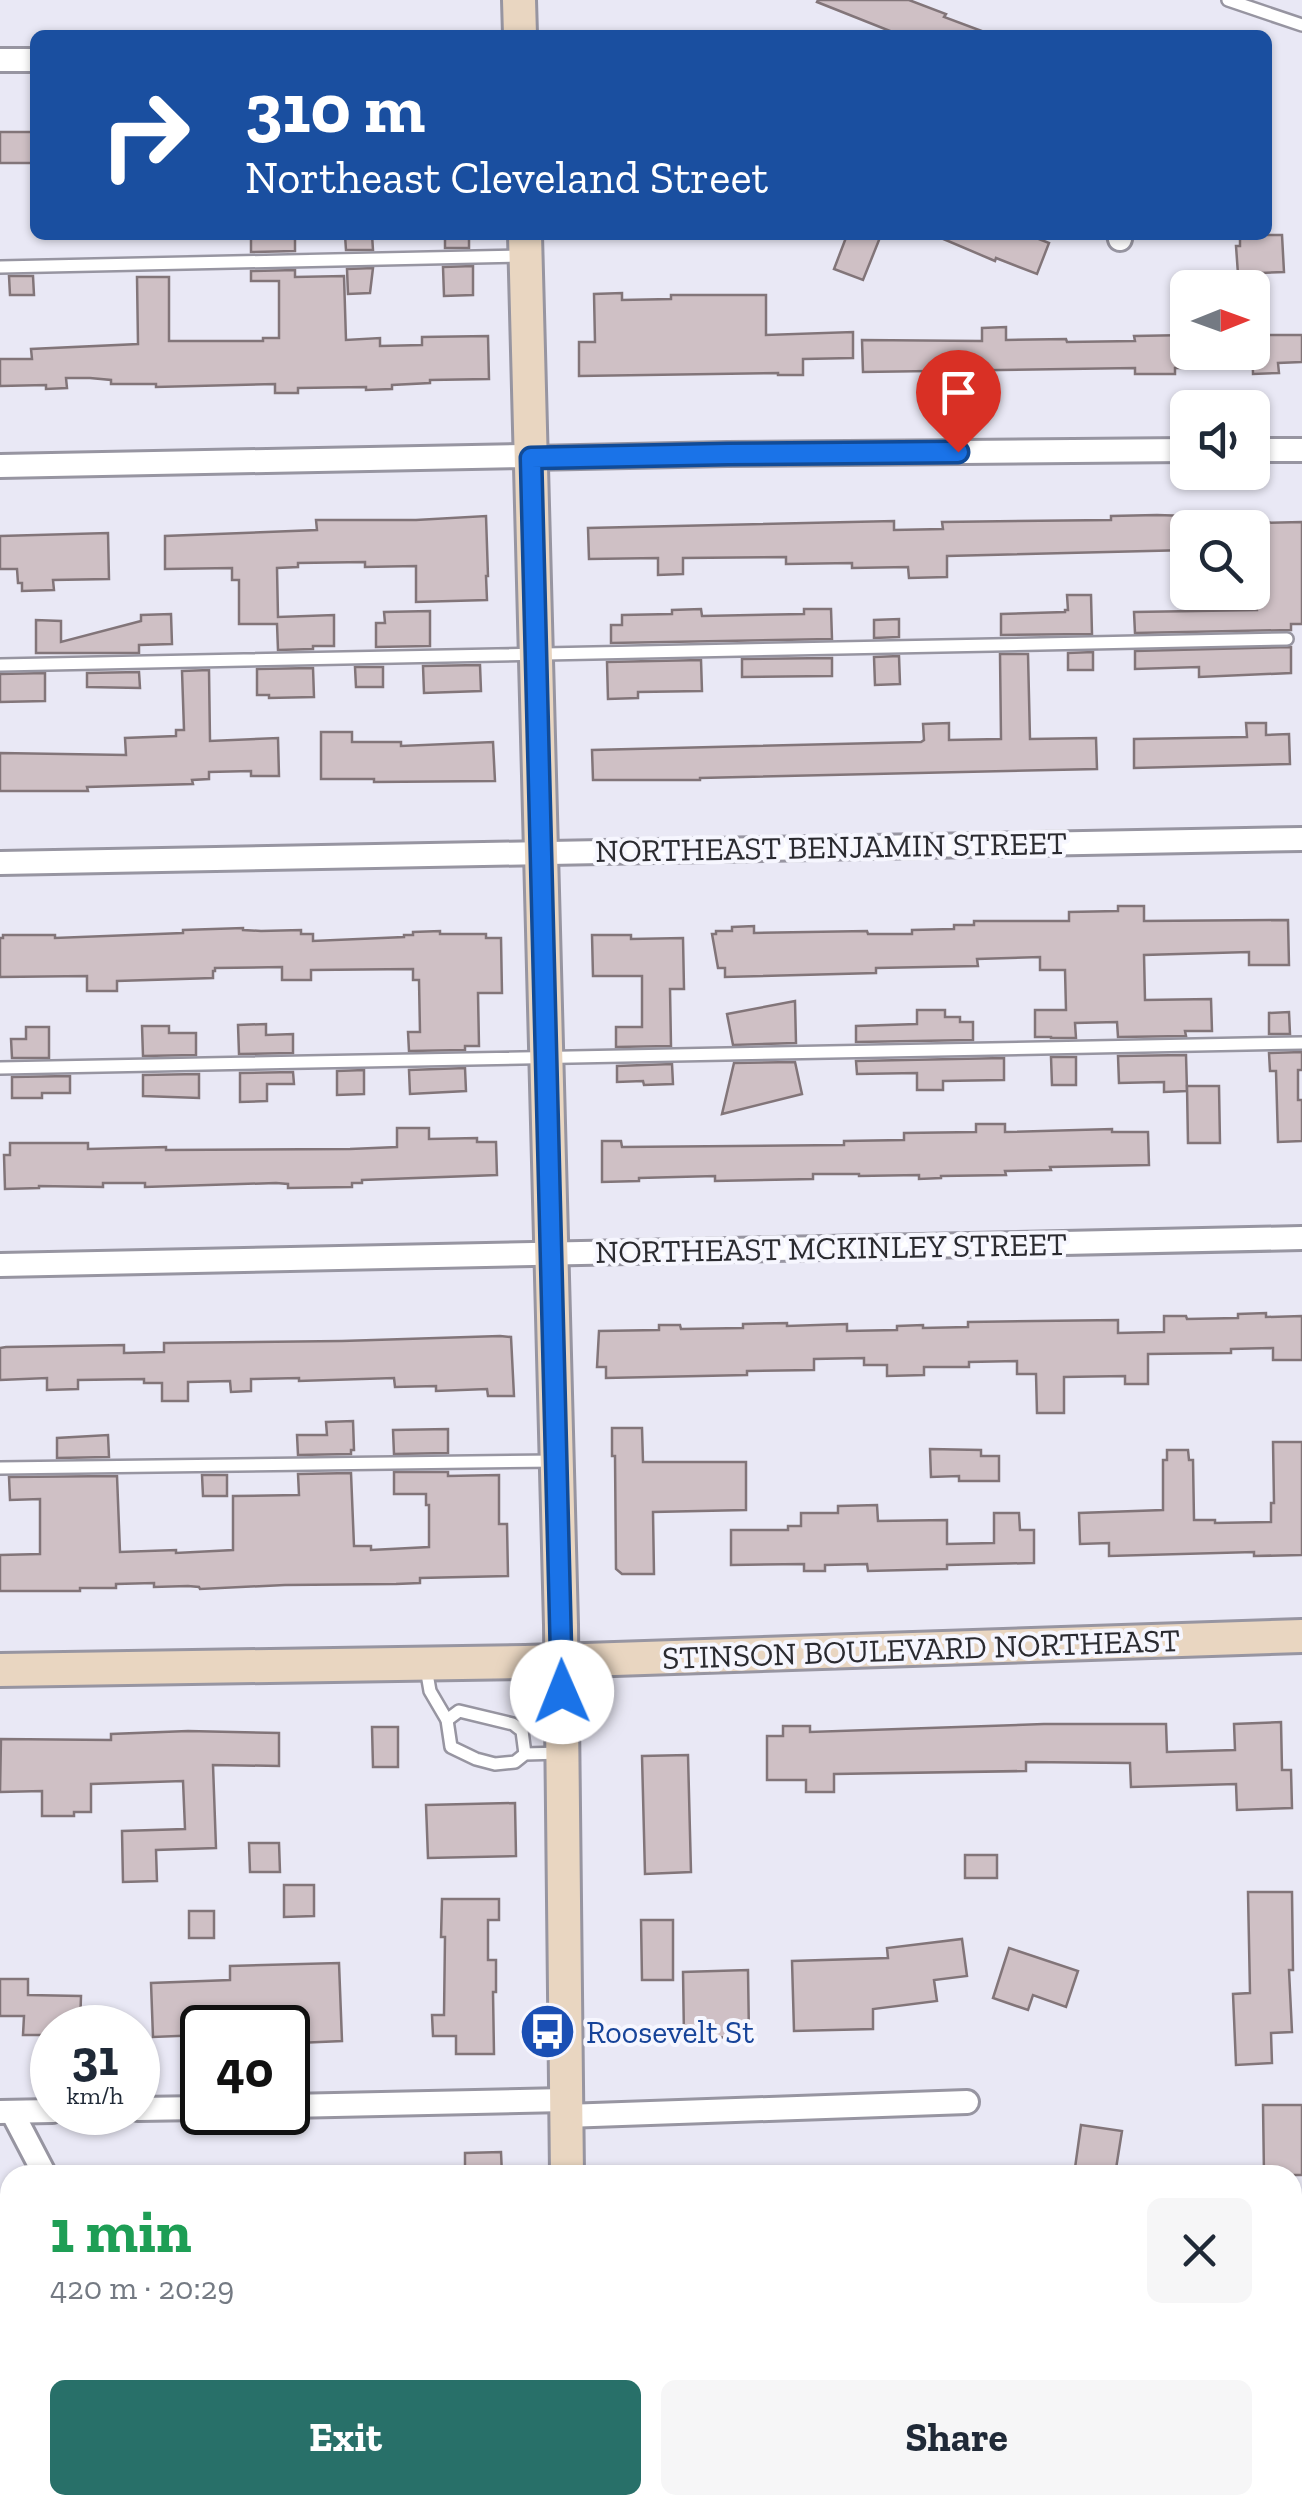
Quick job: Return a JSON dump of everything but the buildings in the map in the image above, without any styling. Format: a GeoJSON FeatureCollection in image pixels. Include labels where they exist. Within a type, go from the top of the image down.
{"type":"FeatureCollection","features":[{"type":"Feature","properties":{"kind":"street"},"geometry":{"type":"LineString","coordinates":[[519,0],[520,30]]}},
{"type":"Feature","properties":{"kind":"street"},"geometry":{"type":"LineString","coordinates":[[0,60],[30,60]]}},
{"type":"Feature","properties":{"kind":"street"},"geometry":{"type":"LineString","coordinates":[[525,246],[557,1461],[567,2165]]}},
{"type":"Feature","properties":{"kind":"street"},"geometry":{"type":"LineString","coordinates":[[0,466],[1170,450]]}},
{"type":"Feature","properties":{"kind":"street"},"geometry":{"type":"LineString","coordinates":[[1270,450],[1302,450]]}},
{"type":"Feature","properties":{"kind":"street","name":"NORTHEAST BENJAMIN STREET"},"geometry":{"type":"LineString","coordinates":[[0,864],[1302,839]]}},
{"type":"Feature","properties":{"kind":"street","name":"NORTHEAST MCKINLEY STREET"},"geometry":{"type":"LineString","coordinates":[[0,1265],[1302,1238]]}},
{"type":"Feature","properties":{"kind":"street","name":"STINSON BOULEVARD NORTHEAST"},"geometry":{"type":"LineString","coordinates":[[0,1670],[561,1661],[1302,1636]]}},
{"type":"Feature","properties":{"kind":"street"},"geometry":{"type":"LineString","coordinates":[[310,2106],[565,2108],[968,2102]]}},
{"type":"Feature","properties":{"kind":"street"},"geometry":{"type":"LineString","coordinates":[[6,2112],[39,2165]]}},
{"type":"Feature","properties":{"kind":"lane"},"geometry":{"type":"LineString","coordinates":[[1228,0],[1302,25]]}},
{"type":"Feature","properties":{"kind":"lane"},"geometry":{"type":"LineString","coordinates":[[0,267],[525,246]]}},
{"type":"Feature","properties":{"kind":"lane"},"geometry":{"type":"LineString","coordinates":[[0,664],[1287,639]]}},
{"type":"Feature","properties":{"kind":"lane"},"geometry":{"type":"LineString","coordinates":[[0,1068],[1302,1043]]}},
{"type":"Feature","properties":{"kind":"lane"},"geometry":{"type":"LineString","coordinates":[[0,1468],[557,1461]]}},
{"type":"Feature","properties":{"kind":"lane"},"geometry":{"type":"LineString","coordinates":[[426,1663],[430,1691],[447,1720],[451,1747],[496,1764],[515,1762],[525,1754],[562,1753]]}},
{"type":"Feature","properties":{"kind":"lane"},"geometry":{"type":"LineString","coordinates":[[447,1720],[459,1711],[513,1724],[522,1732],[525,1754]]}},
{"type":"Feature","properties":{"kind":"place","name":"Roosevelt St"},"geometry":{"type":"Point","coordinates":[547,2032]}},
{"type":"Feature","properties":{"kind":"route"},"geometry":{"type":"LineString","coordinates":[[562,1692],[531,458],[958,452]]}}]}
